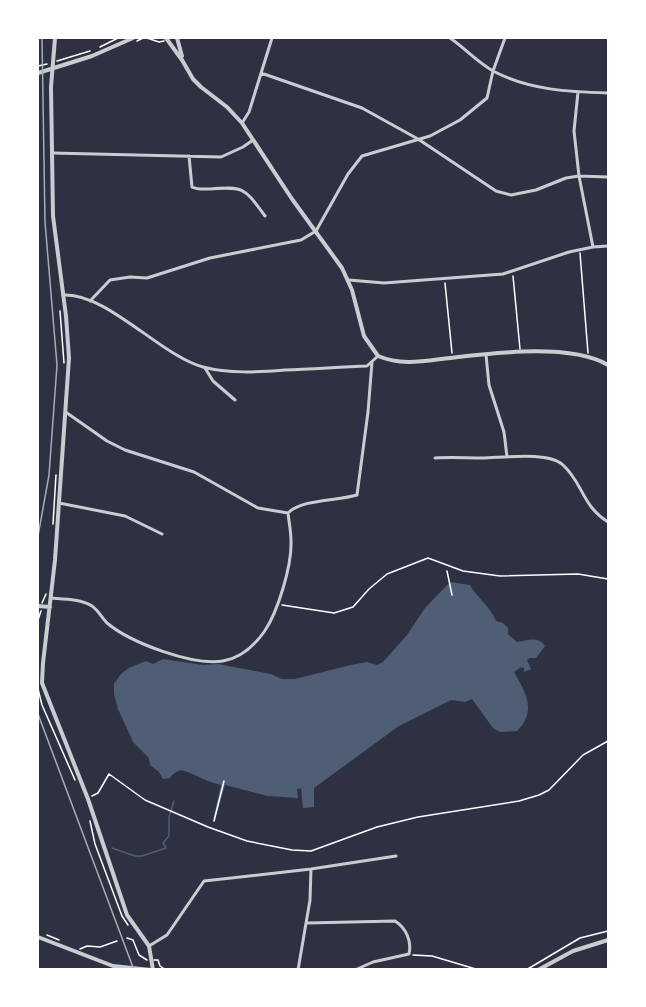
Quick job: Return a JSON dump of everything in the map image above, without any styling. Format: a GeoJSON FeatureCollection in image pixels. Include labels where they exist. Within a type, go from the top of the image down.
{"type":"FeatureCollection","features":[{"type":"Feature","properties":{"kind":"street"},"geometry":{"type":"LineString","coordinates":[[38,937],[113,966],[126,969],[152,969],[153,960],[149,946],[127,915],[88,799],[42,683],[67,413],[69,358],[53,216],[51,77],[56,60],[55,38]]}},
{"type":"Feature","properties":{"kind":"street"},"geometry":{"type":"LineString","coordinates":[[113,47],[124,38]]}},
{"type":"Feature","properties":{"kind":"street"},"geometry":{"type":"LineString","coordinates":[[38,73],[92,56],[134,38]]}},
{"type":"Feature","properties":{"kind":"street"},"geometry":{"type":"LineString","coordinates":[[177,38],[182,60]]}},
{"type":"Feature","properties":{"kind":"street"},"geometry":{"type":"LineString","coordinates":[[242,123],[249,112],[272,38]]}},
{"type":"Feature","properties":{"kind":"street"},"geometry":{"type":"LineString","coordinates":[[450,38],[493,71],[526,85],[578,92],[609,93]]}},
{"type":"Feature","properties":{"kind":"street"},"geometry":{"type":"LineString","coordinates":[[90,301],[110,280],[130,277],[147,278],[210,258],[301,240],[316,231],[348,174],[362,156],[430,136],[460,120],[487,98],[493,71],[505,38]]}},
{"type":"Feature","properties":{"kind":"street"},"geometry":{"type":"LineString","coordinates":[[167,39],[193,79],[227,107],[242,123],[349,280],[364,336],[378,356],[402,363],[520,352],[573,353],[588,356],[609,365]]}},
{"type":"Feature","properties":{"kind":"street"},"geometry":{"type":"LineString","coordinates":[[261,74],[362,108],[418,139],[496,191],[511,195],[579,176],[609,177]]}},
{"type":"Feature","properties":{"kind":"street"},"geometry":{"type":"LineString","coordinates":[[578,92],[574,130],[579,176],[593,247]]}},
{"type":"Feature","properties":{"kind":"street"},"geometry":{"type":"LineString","coordinates":[[51,153],[221,157],[253,140]]}},
{"type":"Feature","properties":{"kind":"street"},"geometry":{"type":"LineString","coordinates":[[189,156],[192,187],[201,190],[239,188],[251,197],[265,216]]}},
{"type":"Feature","properties":{"kind":"street"},"geometry":{"type":"LineString","coordinates":[[349,280],[384,283],[513,272],[580,249],[609,246]]}},
{"type":"Feature","properties":{"kind":"street"},"geometry":{"type":"LineString","coordinates":[[63,295],[74,294],[110,311],[189,362],[205,368],[255,372],[368,366],[378,356]]}},
{"type":"Feature","properties":{"kind":"street"},"geometry":{"type":"LineString","coordinates":[[486,355],[489,385],[504,432],[507,457]]}},
{"type":"Feature","properties":{"kind":"street"},"geometry":{"type":"LineString","coordinates":[[288,513],[293,508],[304,505],[357,495],[372,362]]}},
{"type":"Feature","properties":{"kind":"street"},"geometry":{"type":"LineString","coordinates":[[205,368],[213,381],[235,400]]}},
{"type":"Feature","properties":{"kind":"street"},"geometry":{"type":"LineString","coordinates":[[67,413],[107,441],[125,450],[194,472],[258,508],[288,513]]}},
{"type":"Feature","properties":{"kind":"street"},"geometry":{"type":"LineString","coordinates":[[435,458],[545,458],[559,462],[569,472],[592,509],[609,522]]}},
{"type":"Feature","properties":{"kind":"street"},"geometry":{"type":"LineString","coordinates":[[59,503],[125,516],[162,534]]}},
{"type":"Feature","properties":{"kind":"street"},"geometry":{"type":"LineString","coordinates":[[51,598],[92,606],[108,623],[138,642],[170,655],[223,661],[240,655],[253,645],[270,623],[278,604],[291,542],[288,513]]}},
{"type":"Feature","properties":{"kind":"street"},"geometry":{"type":"LineString","coordinates":[[40,606],[50,607]]}},
{"type":"Feature","properties":{"kind":"street"},"geometry":{"type":"LineString","coordinates":[[149,946],[167,935],[204,881],[311,869],[396,856]]}},
{"type":"Feature","properties":{"kind":"street"},"geometry":{"type":"LineString","coordinates":[[298,969],[310,900],[311,869]]}},
{"type":"Feature","properties":{"kind":"street"},"geometry":{"type":"LineString","coordinates":[[307,923],[395,921],[401,926],[409,939],[411,947],[409,954],[354,969]]}},
{"type":"Feature","properties":{"kind":"street"},"geometry":{"type":"LineString","coordinates":[[538,969],[573,951],[609,940]]}},
{"type":"Feature","properties":{"kind":"path"},"geometry":{"type":"LineString","coordinates":[[56,60],[95,50],[118,38]]}},
{"type":"Feature","properties":{"kind":"path"},"geometry":{"type":"LineString","coordinates":[[147,38],[159,42],[167,39]]}},
{"type":"Feature","properties":{"kind":"path"},"geometry":{"type":"LineString","coordinates":[[38,66],[48,64]]}},
{"type":"Feature","properties":{"kind":"path"},"geometry":{"type":"LineString","coordinates":[[580,249],[588,356]]}},
{"type":"Feature","properties":{"kind":"path"},"geometry":{"type":"LineString","coordinates":[[513,272],[520,352]]}},
{"type":"Feature","properties":{"kind":"path"},"geometry":{"type":"LineString","coordinates":[[445,279],[452,358]]}},
{"type":"Feature","properties":{"kind":"path"},"geometry":{"type":"LineString","coordinates":[[60,303],[64,365]]}},
{"type":"Feature","properties":{"kind":"path"},"geometry":{"type":"LineString","coordinates":[[53,525],[57,466]]}},
{"type":"Feature","properties":{"kind":"path"},"geometry":{"type":"LineString","coordinates":[[278,604],[334,613],[353,607],[387,574],[428,558],[463,571],[500,576],[578,574],[609,579]]}},
{"type":"Feature","properties":{"kind":"path"},"geometry":{"type":"LineString","coordinates":[[447,571],[453,595]]}},
{"type":"Feature","properties":{"kind":"path"},"geometry":{"type":"LineString","coordinates":[[38,620],[42,599],[47,591]]}},
{"type":"Feature","properties":{"kind":"path"},"geometry":{"type":"LineString","coordinates":[[38,689],[42,705],[76,781]]}},
{"type":"Feature","properties":{"kind":"path"},"geometry":{"type":"LineString","coordinates":[[88,799],[98,793],[109,774],[145,800],[207,827],[247,841],[292,850],[311,851],[387,824],[519,801],[539,795],[549,790],[583,755],[609,741]]}},
{"type":"Feature","properties":{"kind":"path"},"geometry":{"type":"LineString","coordinates":[[214,821],[224,781]]}},
{"type":"Feature","properties":{"kind":"path"},"geometry":{"type":"LineString","coordinates":[[90,822],[122,916],[133,931]]}},
{"type":"Feature","properties":{"kind":"path"},"geometry":{"type":"LineString","coordinates":[[526,969],[580,938],[609,931]]}},
{"type":"Feature","properties":{"kind":"path"},"geometry":{"type":"LineString","coordinates":[[127,938],[133,940],[139,955],[146,962]]}},
{"type":"Feature","properties":{"kind":"path"},"geometry":{"type":"LineString","coordinates":[[80,949],[117,942]]}},
{"type":"Feature","properties":{"kind":"path"},"geometry":{"type":"LineString","coordinates":[[409,954],[432,956],[479,969]]}},
{"type":"Feature","properties":{"kind":"path"},"geometry":{"type":"LineString","coordinates":[[146,962],[147,956]]}},
{"type":"Feature","properties":{"kind":"path"},"geometry":{"type":"LineString","coordinates":[[146,962],[158,960],[160,966],[166,969]]}},
{"type":"Feature","properties":{"kind":"water"},"geometry":{"type":"Polygon","coordinates":[[[450,582],[470,585],[491,611],[496,621],[508,628],[508,634],[517,642],[536,640],[545,646],[536,658],[527,660],[531,669],[524,672],[524,668],[521,667],[514,672],[528,702],[527,716],[517,731],[500,732],[493,728],[472,699],[465,702],[451,700],[399,726],[314,788],[314,807],[303,808],[301,788],[297,789],[298,798],[267,796],[225,785],[215,820],[213,819],[221,785],[182,771],[163,779],[159,772],[150,765],[149,758],[133,742],[118,709],[114,684],[129,668],[146,661],[153,664],[163,659],[203,665],[218,664],[271,674],[282,679],[295,679],[367,662],[377,665],[383,662],[407,635],[425,608],[450,582]]]}},
{"type":"Feature","properties":{"kind":"waterway"},"geometry":{"type":"LineString","coordinates":[[112,848],[135,856],[166,848],[163,843],[169,836],[169,817],[174,801]]}},
{"type":"Feature","properties":{"kind":"railway"},"geometry":{"type":"LineString","coordinates":[[38,536],[49,475],[57,365],[45,222],[42,38]]}},
{"type":"Feature","properties":{"kind":"railway"},"geometry":{"type":"LineString","coordinates":[[38,714],[134,970]]}}]}
